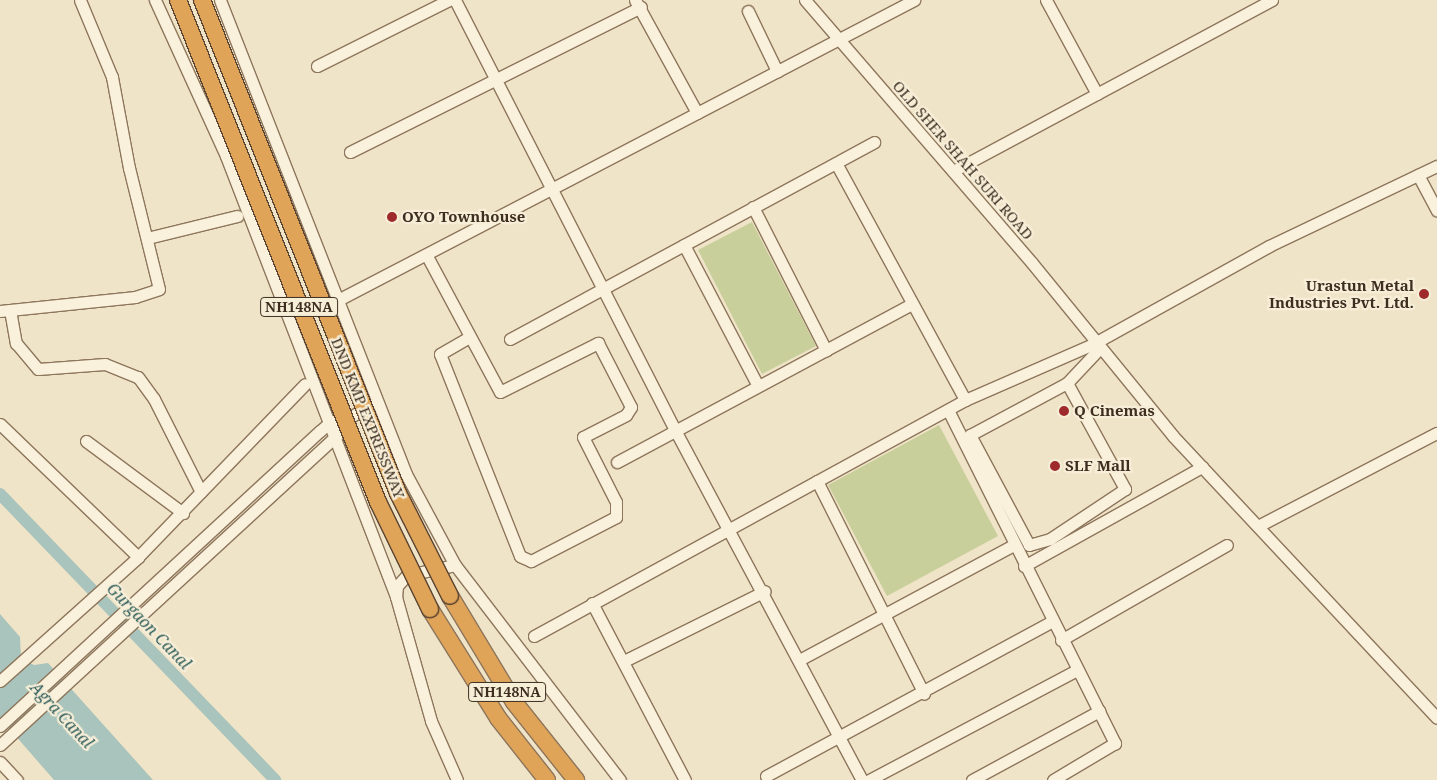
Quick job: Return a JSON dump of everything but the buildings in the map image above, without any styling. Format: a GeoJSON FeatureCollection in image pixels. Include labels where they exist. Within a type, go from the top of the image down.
{"type":"FeatureCollection","features":[{"type":"Feature","properties":{"kind":"highway","name":"DND KMP EXPRESSWAY"},"geometry":{"type":"LineString","coordinates":[[178,0],[378,502],[430,609],[498,718],[547,780]]}},
{"type":"Feature","properties":{"kind":"highway","name":"DND KMP EXPRESSWAY"},"geometry":{"type":"LineString","coordinates":[[202,0],[398,493],[450,596],[514,702],[576,780]]}},
{"type":"Feature","properties":{"kind":"street"},"geometry":{"type":"LineString","coordinates":[[80,0],[112,77],[147,238],[160,284],[156,292],[5,310],[16,343],[38,369],[104,364],[138,377],[154,399],[201,492]]}},
{"type":"Feature","properties":{"kind":"street"},"geometry":{"type":"LineString","coordinates":[[155,0],[226,156],[336,427],[396,596],[431,721],[456,780]]}},
{"type":"Feature","properties":{"kind":"street"},"geometry":{"type":"LineString","coordinates":[[220,0],[336,301],[406,474],[455,565],[620,780]]}},
{"type":"Feature","properties":{"kind":"street"},"geometry":{"type":"LineString","coordinates":[[316,66],[449,0]]}},
{"type":"Feature","properties":{"kind":"street"},"geometry":{"type":"LineString","coordinates":[[455,0],[676,430],[801,659],[839,738],[862,780]]}},
{"type":"Feature","properties":{"kind":"street","name":"OLD SHER SHAH SURI ROAD"},"geometry":{"type":"LineString","coordinates":[[805,0],[953,171],[1096,347],[1202,467],[1437,718]]}},
{"type":"Feature","properties":{"kind":"street"},"geometry":{"type":"LineString","coordinates":[[336,301],[427,256],[914,0]]}},
{"type":"Feature","properties":{"kind":"street"},"geometry":{"type":"LineString","coordinates":[[1046,0],[1098,94]]}},
{"type":"Feature","properties":{"kind":"street"},"geometry":{"type":"LineString","coordinates":[[953,171],[1272,0]]}},
{"type":"Feature","properties":{"kind":"street"},"geometry":{"type":"LineString","coordinates":[[350,152],[496,79],[638,4],[697,113]]}},
{"type":"Feature","properties":{"kind":"street"},"geometry":{"type":"LineString","coordinates":[[748,11],[778,71]]}},
{"type":"Feature","properties":{"kind":"street"},"geometry":{"type":"LineString","coordinates":[[510,339],[874,142]]}},
{"type":"Feature","properties":{"kind":"street"},"geometry":{"type":"LineString","coordinates":[[836,163],[965,400]]}},
{"type":"Feature","properties":{"kind":"street"},"geometry":{"type":"LineString","coordinates":[[534,636],[965,400],[1096,347],[1269,246],[1437,166]]}},
{"type":"Feature","properties":{"kind":"street"},"geometry":{"type":"LineString","coordinates":[[1418,175],[1437,210]]}},
{"type":"Feature","properties":{"kind":"street"},"geometry":{"type":"LineString","coordinates":[[753,207],[826,350]]}},
{"type":"Feature","properties":{"kind":"street"},"geometry":{"type":"LineString","coordinates":[[147,238],[236,216]]}},
{"type":"Feature","properties":{"kind":"street"},"geometry":{"type":"LineString","coordinates":[[684,245],[758,386]]}},
{"type":"Feature","properties":{"kind":"street"},"geometry":{"type":"LineString","coordinates":[[427,256],[500,392],[598,342],[631,407],[626,415],[583,437],[616,502],[616,517],[531,561],[520,556],[440,354],[470,337]]}},
{"type":"Feature","properties":{"kind":"street"},"geometry":{"type":"LineString","coordinates":[[617,462],[912,304]]}},
{"type":"Feature","properties":{"kind":"street"},"geometry":{"type":"LineString","coordinates":[[1067,383],[1125,489],[1050,539],[1029,545],[970,435],[1067,383],[1096,347]]}},
{"type":"Feature","properties":{"kind":"street"},"geometry":{"type":"LineString","coordinates":[[0,682],[138,557],[305,384]]}},
{"type":"Feature","properties":{"kind":"street"},"geometry":{"type":"LineString","coordinates":[[0,726],[143,592],[336,427],[376,400]]}},
{"type":"Feature","properties":{"kind":"street"},"geometry":{"type":"LineString","coordinates":[[948,410],[1051,622],[1099,711],[1113,747],[1053,780]]}},
{"type":"Feature","properties":{"kind":"street"},"geometry":{"type":"LineString","coordinates":[[0,424],[138,557]]}},
{"type":"Feature","properties":{"kind":"street"},"geometry":{"type":"LineString","coordinates":[[3,742],[154,604],[336,427]]}},
{"type":"Feature","properties":{"kind":"street"},"geometry":{"type":"LineString","coordinates":[[1258,526],[1437,433]]}},
{"type":"Feature","properties":{"kind":"street"},"geometry":{"type":"LineString","coordinates":[[86,441],[183,512]]}},
{"type":"Feature","properties":{"kind":"street"},"geometry":{"type":"LineString","coordinates":[[1024,566],[1202,467]]}},
{"type":"Feature","properties":{"kind":"street"},"geometry":{"type":"LineString","coordinates":[[817,481],[924,694]]}},
{"type":"Feature","properties":{"kind":"street"},"geometry":{"type":"LineString","coordinates":[[801,659],[1014,545]]}},
{"type":"Feature","properties":{"kind":"street"},"geometry":{"type":"LineString","coordinates":[[1061,640],[1227,545]]}},
{"type":"Feature","properties":{"kind":"street"},"geometry":{"type":"LineString","coordinates":[[396,596],[397,586],[407,576],[455,565]]}},
{"type":"Feature","properties":{"kind":"street"},"geometry":{"type":"LineString","coordinates":[[624,661],[764,591]]}},
{"type":"Feature","properties":{"kind":"street"},"geometry":{"type":"LineString","coordinates":[[592,603],[685,780]]}},
{"type":"Feature","properties":{"kind":"street"},"geometry":{"type":"LineString","coordinates":[[766,776],[924,694],[1051,622]]}},
{"type":"Feature","properties":{"kind":"street"},"geometry":{"type":"LineString","coordinates":[[868,780],[1076,670]]}},
{"type":"Feature","properties":{"kind":"street"},"geometry":{"type":"LineString","coordinates":[[972,780],[1099,711]]}},
{"type":"Feature","properties":{"kind":"street"},"geometry":{"type":"LineString","coordinates":[[0,762],[17,780]]}},
{"type":"Feature","properties":{"kind":"green space"},"geometry":{"type":"Polygon","coordinates":[[[752,222],[816,346],[762,374],[698,250],[752,222]]]}},
{"type":"Feature","properties":{"kind":"green space"},"geometry":{"type":"Polygon","coordinates":[[[939,425],[998,536],[887,596],[828,485],[939,425]]]}},
{"type":"Feature","properties":{"kind":"water","name":"Agra Canal"},"geometry":{"type":"Polygon","coordinates":[[[0,614],[20,637],[21,659],[34,665],[48,663],[153,780],[54,780],[0,718],[0,614]]]}},
{"type":"Feature","properties":{"kind":"waterway","name":"Gurgaon Canal"},"geometry":{"type":"LineString","coordinates":[[0,494],[275,780]]}},
{"type":"Feature","properties":{"kind":"place","name":"OYO Townhouse"},"geometry":{"type":"Point","coordinates":[392,217]}},
{"type":"Feature","properties":{"kind":"place","name":"Urastun Metal Industries Pvt. Ltd."},"geometry":{"type":"Point","coordinates":[1424,294]}},
{"type":"Feature","properties":{"kind":"place","name":"Q Cinemas"},"geometry":{"type":"Point","coordinates":[1064,411]}},
{"type":"Feature","properties":{"kind":"place","name":"SLF Mall"},"geometry":{"type":"Point","coordinates":[1055,466]}}]}
